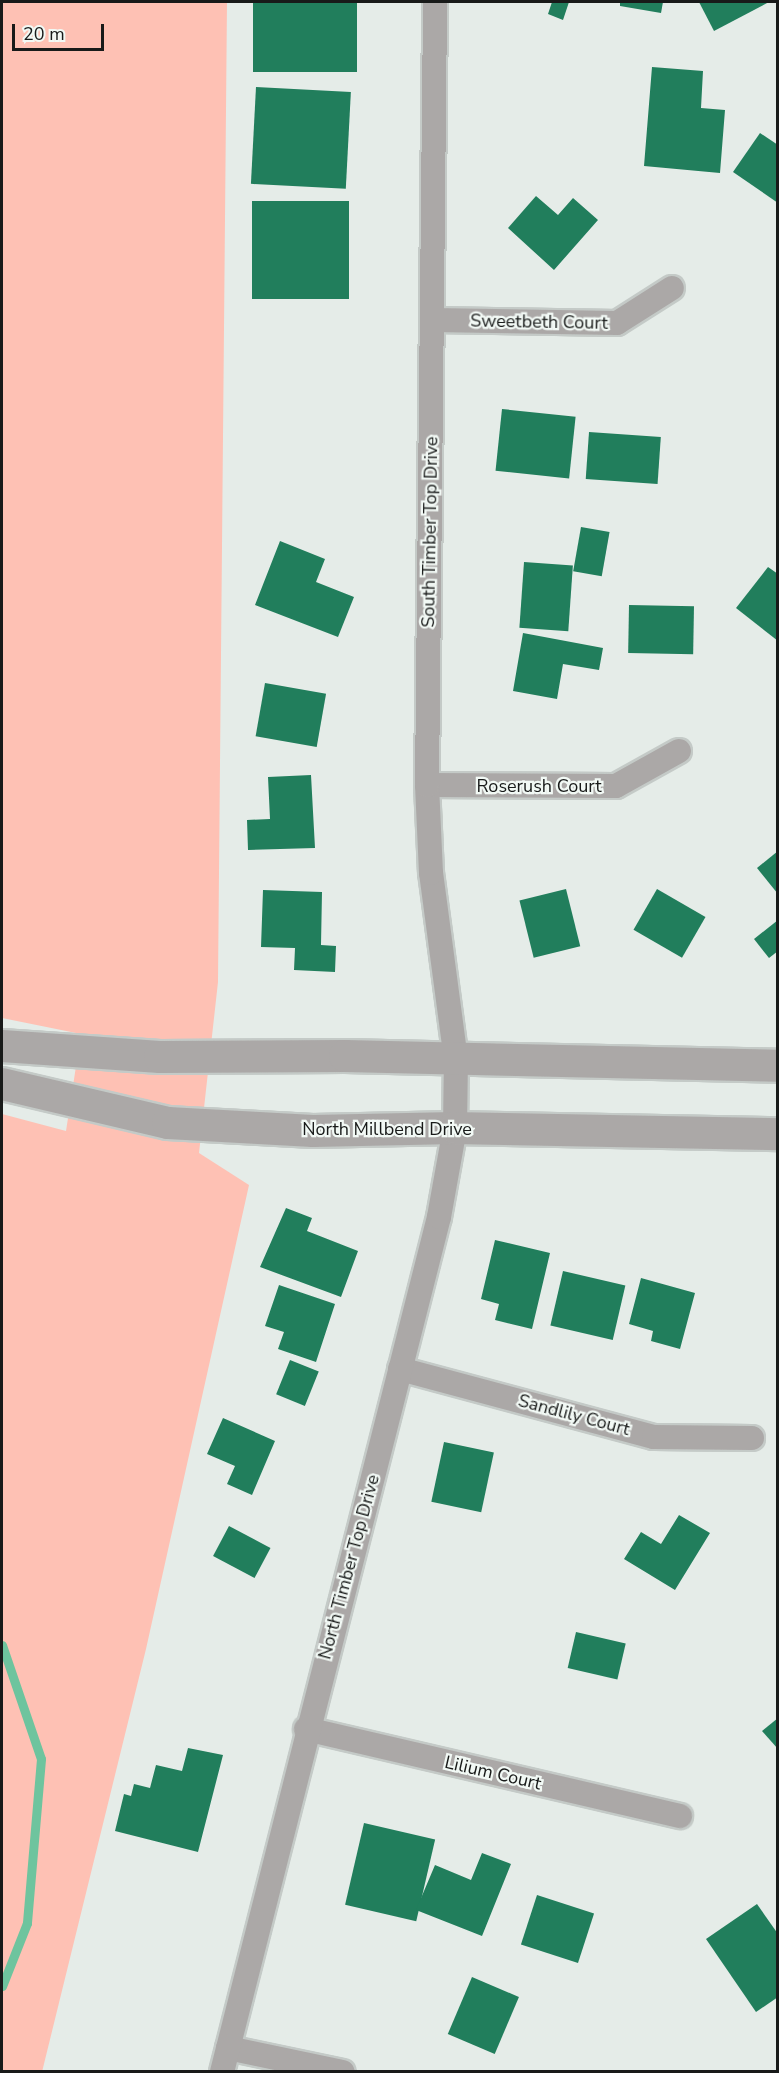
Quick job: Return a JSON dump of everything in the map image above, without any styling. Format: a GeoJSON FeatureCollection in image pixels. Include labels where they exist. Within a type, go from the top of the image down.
{"type":"FeatureCollection","features":[{"type":"Feature","properties":{"kind":"street","name":"South Timber Top Drive"},"geometry":{"type":"LineString","coordinates":[[435,2],[427,785],[431,873],[456,1060]]}},
{"type":"Feature","properties":{"kind":"street","name":"Sweetbeth Court"},"geometry":{"type":"LineString","coordinates":[[433,320],[617,323],[672,288]]}},
{"type":"Feature","properties":{"kind":"street","name":"Roserush Court"},"geometry":{"type":"LineString","coordinates":[[427,785],[616,786],[679,751]]}},
{"type":"Feature","properties":{"kind":"street"},"geometry":{"type":"LineString","coordinates":[[2,1046],[160,1057],[777,1066]]}},
{"type":"Feature","properties":{"kind":"street","name":"North Timber Top Drive"},"geometry":{"type":"LineString","coordinates":[[225,2060],[306,1729],[439,1217],[455,1128],[456,1060]]}},
{"type":"Feature","properties":{"kind":"street","name":"North Millbend Drive"},"geometry":{"type":"LineString","coordinates":[[2,1084],[168,1123],[313,1131],[455,1128],[777,1134]]}},
{"type":"Feature","properties":{"kind":"street","name":"Sandlily Court"},"geometry":{"type":"LineString","coordinates":[[400,1369],[654,1437],[752,1438]]}},
{"type":"Feature","properties":{"kind":"street","name":"Lilium Court"},"geometry":{"type":"LineString","coordinates":[[306,1729],[680,1816]]}},
{"type":"Feature","properties":{"kind":"street"},"geometry":{"type":"LineString","coordinates":[[225,2060],[343,2072]]}},
{"type":"Feature","properties":{"kind":"shaded area"},"geometry":{"type":"Polygon","coordinates":[[[2,2],[227,2],[218,982],[199,1153],[249,1185],[146,1649],[42,2072],[2,2071],[2,1114],[66,1131],[81,1034],[2,1018],[2,2]]]}},
{"type":"Feature","properties":{"kind":"building"},"geometry":{"type":"Polygon","coordinates":[[[253,2],[357,2],[357,72],[253,72],[253,2]]]}},
{"type":"Feature","properties":{"kind":"building"},"geometry":{"type":"Polygon","coordinates":[[[552,2],[569,2],[563,20],[548,14],[552,2]]]}},
{"type":"Feature","properties":{"kind":"building"},"geometry":{"type":"Polygon","coordinates":[[[620,2],[663,2],[661,13],[620,6],[620,2]]]}},
{"type":"Feature","properties":{"kind":"building"},"geometry":{"type":"Polygon","coordinates":[[[699,2],[769,2],[714,31],[699,2]]]}},
{"type":"Feature","properties":{"kind":"building"},"geometry":{"type":"Polygon","coordinates":[[[652,67],[703,71],[701,108],[725,110],[720,173],[644,166],[652,67]]]}},
{"type":"Feature","properties":{"kind":"building"},"geometry":{"type":"Polygon","coordinates":[[[256,87],[351,92],[346,189],[251,184],[256,87]]]}},
{"type":"Feature","properties":{"kind":"building"},"geometry":{"type":"Polygon","coordinates":[[[760,133],[778,145],[778,203],[733,172],[760,133]]]}},
{"type":"Feature","properties":{"kind":"building"},"geometry":{"type":"Polygon","coordinates":[[[536,196],[558,215],[573,198],[598,220],[554,270],[508,228],[536,196]]]}},
{"type":"Feature","properties":{"kind":"building"},"geometry":{"type":"Polygon","coordinates":[[[252,201],[349,201],[349,299],[252,299],[252,201]]]}},
{"type":"Feature","properties":{"kind":"building"},"geometry":{"type":"Polygon","coordinates":[[[502,409],[576,417],[569,478],[496,471],[502,409]]]}},
{"type":"Feature","properties":{"kind":"building"},"geometry":{"type":"Polygon","coordinates":[[[589,432],[661,437],[658,484],[586,479],[589,432]]]}},
{"type":"Feature","properties":{"kind":"building"},"geometry":{"type":"Polygon","coordinates":[[[581,527],[610,532],[602,576],[573,571],[581,527]]]}},
{"type":"Feature","properties":{"kind":"building"},"geometry":{"type":"Polygon","coordinates":[[[280,541],[325,559],[316,582],[354,597],[338,637],[255,605],[280,541]]]}},
{"type":"Feature","properties":{"kind":"building"},"geometry":{"type":"Polygon","coordinates":[[[524,562],[573,565],[568,631],[519,628],[524,562]]]}},
{"type":"Feature","properties":{"kind":"building"},"geometry":{"type":"Polygon","coordinates":[[[768,567],[778,574],[778,641],[736,608],[768,567]]]}},
{"type":"Feature","properties":{"kind":"building"},"geometry":{"type":"Polygon","coordinates":[[[629,605],[694,606],[693,654],[628,653],[629,605]]]}},
{"type":"Feature","properties":{"kind":"building"},"geometry":{"type":"Polygon","coordinates":[[[523,633],[603,648],[599,670],[563,664],[557,699],[513,691],[523,633]]]}},
{"type":"Feature","properties":{"kind":"building"},"geometry":{"type":"Polygon","coordinates":[[[265,683],[326,694],[317,747],[256,736],[265,683]]]}},
{"type":"Feature","properties":{"kind":"building"},"geometry":{"type":"Polygon","coordinates":[[[311,775],[315,848],[248,850],[247,820],[270,819],[268,777],[311,775]]]}},
{"type":"Feature","properties":{"kind":"building"},"geometry":{"type":"Polygon","coordinates":[[[778,851],[778,894],[757,868],[778,851]]]}},
{"type":"Feature","properties":{"kind":"building"},"geometry":{"type":"Polygon","coordinates":[[[566,889],[580,946],[534,958],[519,901],[566,889]]]}},
{"type":"Feature","properties":{"kind":"building"},"geometry":{"type":"Polygon","coordinates":[[[657,889],[705,917],[682,958],[634,930],[657,889]]]}},
{"type":"Feature","properties":{"kind":"building"},"geometry":{"type":"Polygon","coordinates":[[[263,890],[322,892],[321,945],[336,946],[335,972],[294,970],[295,948],[261,947],[263,890]]]}},
{"type":"Feature","properties":{"kind":"building"},"geometry":{"type":"Polygon","coordinates":[[[778,920],[778,951],[769,958],[754,939],[778,920]]]}},
{"type":"Feature","properties":{"kind":"building"},"geometry":{"type":"Polygon","coordinates":[[[286,1208],[312,1218],[307,1231],[358,1251],[341,1297],[260,1267],[286,1208]]]}},
{"type":"Feature","properties":{"kind":"building"},"geometry":{"type":"Polygon","coordinates":[[[495,1240],[550,1253],[532,1329],[495,1320],[499,1304],[481,1299],[495,1240]]]}},
{"type":"Feature","properties":{"kind":"building"},"geometry":{"type":"Polygon","coordinates":[[[563,1271],[625,1285],[613,1340],[550,1326],[563,1271]]]}},
{"type":"Feature","properties":{"kind":"building"},"geometry":{"type":"Polygon","coordinates":[[[641,1278],[695,1293],[680,1349],[651,1341],[653,1331],[629,1324],[641,1278]]]}},
{"type":"Feature","properties":{"kind":"building"},"geometry":{"type":"Polygon","coordinates":[[[279,1285],[335,1304],[316,1362],[278,1349],[284,1332],[265,1326],[279,1285]]]}},
{"type":"Feature","properties":{"kind":"building"},"geometry":{"type":"Polygon","coordinates":[[[290,1360],[319,1372],[305,1406],[276,1394],[290,1360]]]}},
{"type":"Feature","properties":{"kind":"building"},"geometry":{"type":"Polygon","coordinates":[[[223,1418],[275,1441],[252,1495],[227,1484],[235,1466],[207,1454],[223,1418]]]}},
{"type":"Feature","properties":{"kind":"building"},"geometry":{"type":"Polygon","coordinates":[[[444,1442],[494,1453],[481,1512],[431,1502],[444,1442]]]}},
{"type":"Feature","properties":{"kind":"building"},"geometry":{"type":"Polygon","coordinates":[[[679,1515],[710,1533],[675,1590],[624,1559],[641,1532],[661,1544],[679,1515]]]}},
{"type":"Feature","properties":{"kind":"building"},"geometry":{"type":"Polygon","coordinates":[[[229,1526],[270,1548],[255,1578],[213,1556],[229,1526]]]}},
{"type":"Feature","properties":{"kind":"building"},"geometry":{"type":"Polygon","coordinates":[[[576,1632],[626,1643],[617,1680],[568,1668],[576,1632]]]}},
{"type":"Feature","properties":{"kind":"building"},"geometry":{"type":"Polygon","coordinates":[[[778,1718],[778,1749],[762,1731],[778,1718]]]}},
{"type":"Feature","properties":{"kind":"building"},"geometry":{"type":"Polygon","coordinates":[[[188,1748],[223,1755],[198,1852],[115,1831],[124,1794],[131,1796],[134,1784],[150,1788],[156,1765],[182,1771],[188,1748]]]}},
{"type":"Feature","properties":{"kind":"building"},"geometry":{"type":"Polygon","coordinates":[[[364,1823],[435,1839],[416,1921],[345,1905],[364,1823]]]}},
{"type":"Feature","properties":{"kind":"building"},"geometry":{"type":"Polygon","coordinates":[[[482,1853],[511,1864],[482,1936],[416,1910],[435,1865],[471,1880],[482,1853]]]}},
{"type":"Feature","properties":{"kind":"building"},"geometry":{"type":"Polygon","coordinates":[[[537,1895],[594,1914],[578,1963],[521,1944],[537,1895]]]}},
{"type":"Feature","properties":{"kind":"building"},"geometry":{"type":"Polygon","coordinates":[[[757,1904],[778,1934],[778,1997],[756,2012],[706,1939],[757,1904]]]}},
{"type":"Feature","properties":{"kind":"building"},"geometry":{"type":"Polygon","coordinates":[[[472,1977],[519,1997],[495,2054],[448,2034],[472,1977]]]}},
{"type":"Feature","properties":{"kind":"waterway"},"geometry":{"type":"LineString","coordinates":[[2,1645],[41,1759],[27,1923],[2,1986]]}}]}
